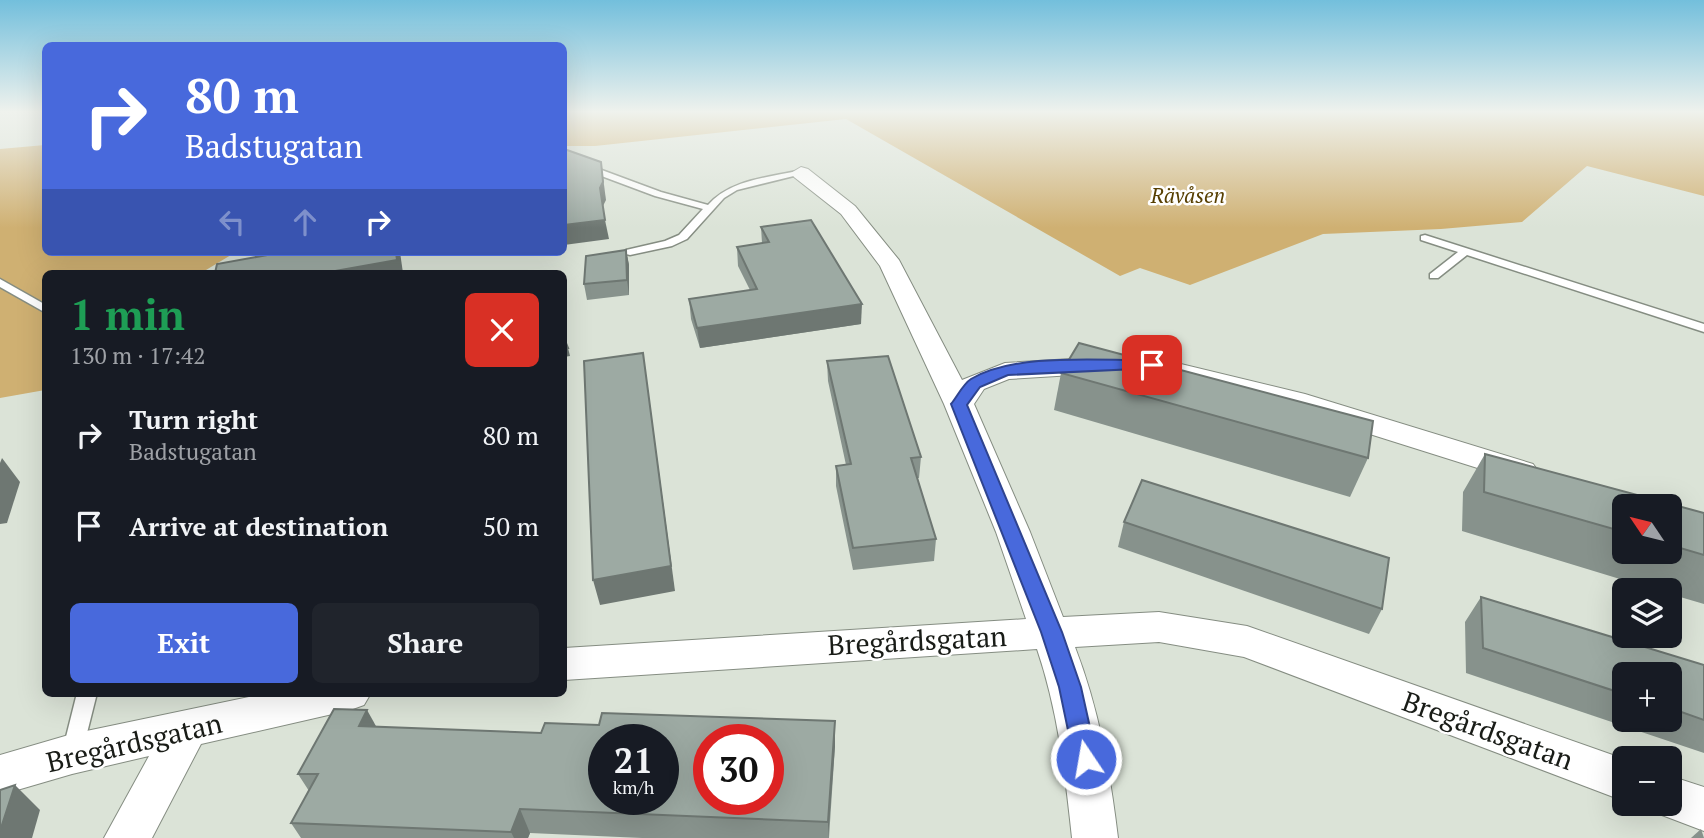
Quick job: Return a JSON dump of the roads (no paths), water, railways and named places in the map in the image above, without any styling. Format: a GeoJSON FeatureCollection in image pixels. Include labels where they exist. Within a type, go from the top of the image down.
{"type":"FeatureCollection","features":[{"type":"Feature","properties":{"kind":"street"},"geometry":{"type":"LineString","coordinates":[[801,173],[848,210],[891,265],[959,404],[1051,632],[1073,699],[1086,759],[1095,838]]}},
{"type":"Feature","properties":{"kind":"street"},"geometry":{"type":"LineString","coordinates":[[959,404],[974,383],[1005,371],[1058,366],[1152,365],[1219,379],[1331,411],[1552,481]]}},
{"type":"Feature","properties":{"kind":"street","name":"Bregårdsgatan"},"geometry":{"type":"LineString","coordinates":[[567,664],[1159,627],[1247,642],[1612,776]]}},
{"type":"Feature","properties":{"kind":"street","name":"Bregårdsgatan"},"geometry":{"type":"LineString","coordinates":[[0,775],[72,754],[331,697]]}},
{"type":"Feature","properties":{"kind":"street"},"geometry":{"type":"LineString","coordinates":[[127,838],[188,728]]}},
{"type":"Feature","properties":{"kind":"street"},"geometry":{"type":"LineString","coordinates":[[1682,801],[1704,809]]}},
{"type":"Feature","properties":{"kind":"lane"},"geometry":{"type":"LineString","coordinates":[[567,160],[658,194],[709,208]]}},
{"type":"Feature","properties":{"kind":"lane"},"geometry":{"type":"LineString","coordinates":[[630,252],[668,244],[683,237],[709,208],[734,188],[801,173]]}},
{"type":"Feature","properties":{"kind":"lane"},"geometry":{"type":"LineString","coordinates":[[1425,238],[1704,328]]}},
{"type":"Feature","properties":{"kind":"lane"},"geometry":{"type":"LineString","coordinates":[[1434,276],[1467,250]]}},
{"type":"Feature","properties":{"kind":"lane"},"geometry":{"type":"LineString","coordinates":[[0,282],[42,308]]}},
{"type":"Feature","properties":{"kind":"lane"},"geometry":{"type":"LineString","coordinates":[[72,754],[86,697]]}},
{"type":"Feature","properties":{"kind":"park label","name":"Rävåsen"},"geometry":{"type":"Point","coordinates":[1188,195]}}]}
